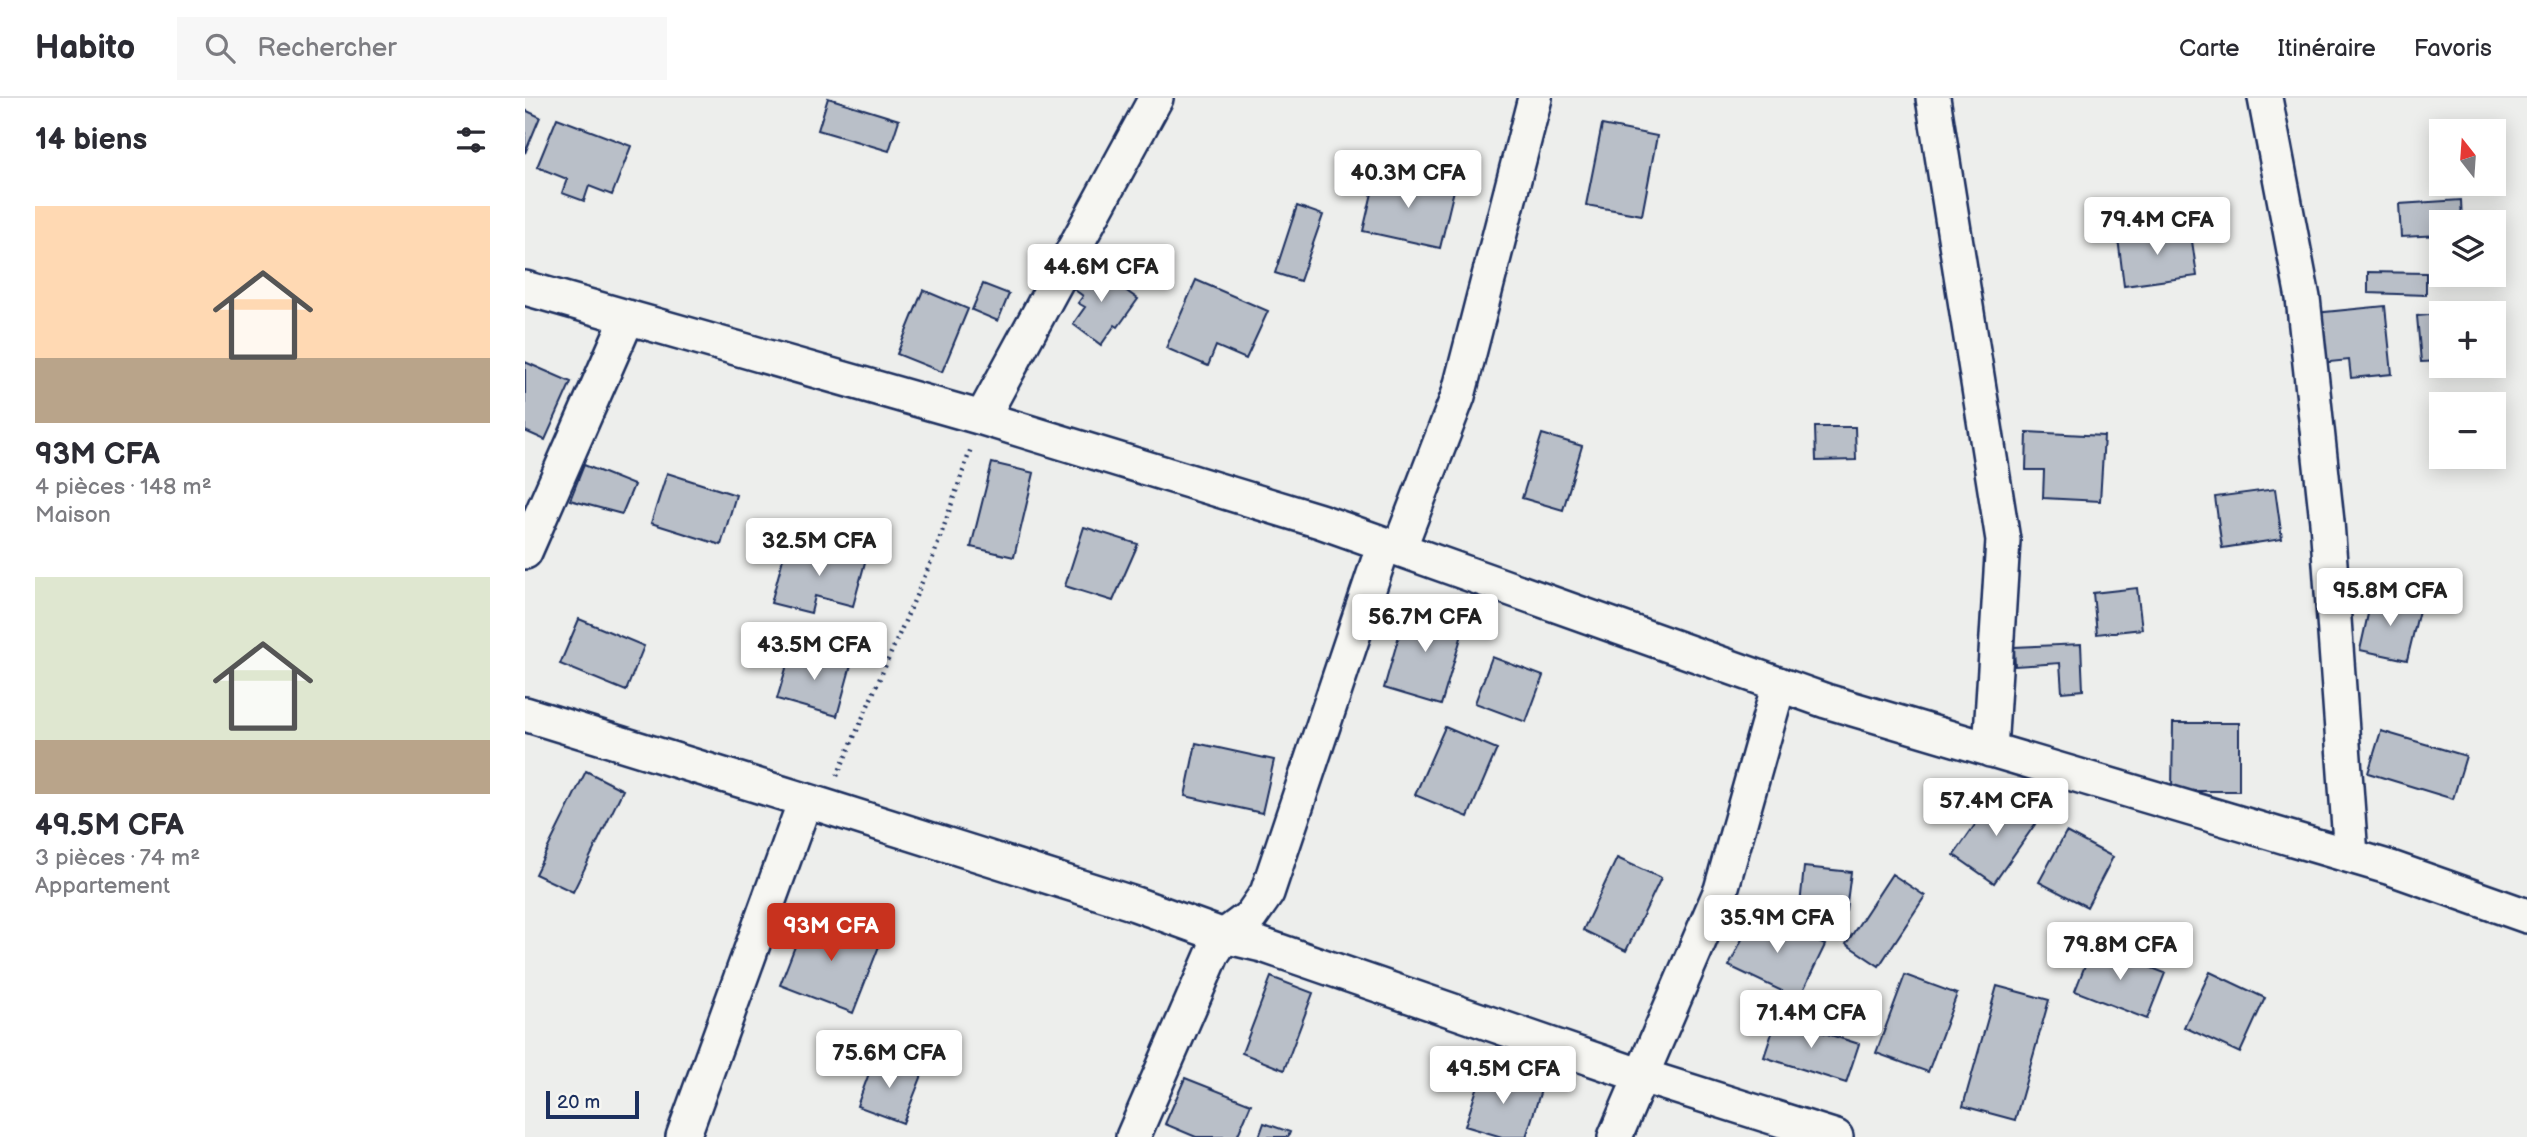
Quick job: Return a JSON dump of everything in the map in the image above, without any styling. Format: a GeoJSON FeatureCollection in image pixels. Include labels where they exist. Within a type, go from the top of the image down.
{"type":"FeatureCollection","features":[{"type":"Feature","properties":{"kind":"street"},"geometry":{"type":"LineString","coordinates":[[982,418],[1156,98]]}},
{"type":"Feature","properties":{"kind":"street"},"geometry":{"type":"LineString","coordinates":[[1133,1137],[1213,953],[1224,936],[1251,916],[1267,893],[1391,547],[1458,396],[1535,98]]}},
{"type":"Feature","properties":{"kind":"street"},"geometry":{"type":"LineString","coordinates":[[1933,98],[2004,540],[1990,750]]}},
{"type":"Feature","properties":{"kind":"street"},"geometry":{"type":"LineString","coordinates":[[2265,98],[2304,311],[2327,522],[2351,856]]}},
{"type":"Feature","properties":{"kind":"street"},"geometry":{"type":"LineString","coordinates":[[525,288],[982,418],[1320,521],[1779,684],[1990,750],[2351,856],[2527,916]]}},
{"type":"Feature","properties":{"kind":"street"},"geometry":{"type":"LineString","coordinates":[[525,552],[628,317]]}},
{"type":"Feature","properties":{"kind":"street"},"geometry":{"type":"LineString","coordinates":[[1615,1137],[1721,890],[1779,684]]}},
{"type":"Feature","properties":{"kind":"street"},"geometry":{"type":"LineString","coordinates":[[525,714],[1135,904],[1224,936],[1313,962],[1642,1076],[1836,1137]]}},
{"type":"Feature","properties":{"kind":"street"},"geometry":{"type":"LineString","coordinates":[[683,1137],[814,803]]}},
{"type":"Feature","properties":{"kind":"path"},"geometry":{"type":"LineString","coordinates":[[814,803],[900,636],[934,555],[982,418]]}},
{"type":"Feature","properties":{"kind":"building"},"geometry":{"type":"Polygon","coordinates":[[[828,98],[899,120],[889,151],[818,130],[828,98]]]}},
{"type":"Feature","properties":{"kind":"building"},"geometry":{"type":"Polygon","coordinates":[[[525,110],[540,117],[525,153],[525,110]]]}},
{"type":"Feature","properties":{"kind":"building"},"geometry":{"type":"Polygon","coordinates":[[[557,118],[631,146],[612,195],[589,186],[584,201],[562,193],[567,179],[537,167],[557,118]]]}},
{"type":"Feature","properties":{"kind":"building"},"geometry":{"type":"Polygon","coordinates":[[[1602,125],[1657,136],[1642,215],[1586,205],[1602,125]]]}},
{"type":"Feature","properties":{"kind":"building"},"geometry":{"type":"Polygon","coordinates":[[[1377,172],[1454,190],[1440,248],[1363,231],[1377,172]]]}},
{"type":"Feature","properties":{"kind":"building"},"geometry":{"type":"Polygon","coordinates":[[[2461,200],[2461,210],[2429,210],[2429,236],[2401,237],[2399,204],[2461,200]]]}},
{"type":"Feature","properties":{"kind":"building"},"geometry":{"type":"Polygon","coordinates":[[[1297,206],[1323,215],[1300,281],[1275,273],[1297,206]]]}},
{"type":"Feature","properties":{"kind":"building"},"geometry":{"type":"Polygon","coordinates":[[[2190,227],[2197,276],[2124,286],[2118,238],[2190,227]]]}},
{"type":"Feature","properties":{"kind":"building"},"geometry":{"type":"Polygon","coordinates":[[[1088,264],[1138,299],[1101,345],[1073,324],[1085,307],[1078,303],[1083,296],[1071,287],[1088,264]]]}},
{"type":"Feature","properties":{"kind":"building"},"geometry":{"type":"Polygon","coordinates":[[[2368,272],[2426,273],[2426,295],[2368,293],[2368,272]]]}},
{"type":"Feature","properties":{"kind":"building"},"geometry":{"type":"Polygon","coordinates":[[[1196,280],[1268,311],[1246,359],[1216,346],[1208,366],[1166,348],[1196,280]]]}},
{"type":"Feature","properties":{"kind":"building"},"geometry":{"type":"Polygon","coordinates":[[[983,284],[1009,294],[998,321],[972,310],[983,284]]]}},
{"type":"Feature","properties":{"kind":"building"},"geometry":{"type":"Polygon","coordinates":[[[923,290],[968,309],[942,372],[897,354],[923,290]]]}},
{"type":"Feature","properties":{"kind":"building"},"geometry":{"type":"Polygon","coordinates":[[[2385,306],[2392,374],[2351,378],[2349,360],[2320,363],[2315,313],[2385,306]]]}},
{"type":"Feature","properties":{"kind":"building"},"geometry":{"type":"Polygon","coordinates":[[[2429,315],[2429,362],[2421,362],[2417,316],[2429,315]]]}},
{"type":"Feature","properties":{"kind":"building"},"geometry":{"type":"Polygon","coordinates":[[[525,362],[571,382],[545,440],[525,431],[525,362]]]}},
{"type":"Feature","properties":{"kind":"building"},"geometry":{"type":"Polygon","coordinates":[[[1815,427],[1855,427],[1856,460],[1816,461],[1815,427]]]}},
{"type":"Feature","properties":{"kind":"building"},"geometry":{"type":"Polygon","coordinates":[[[2027,432],[2104,436],[2100,501],[2043,498],[2044,470],[2026,470],[2027,432]]]}},
{"type":"Feature","properties":{"kind":"building"},"geometry":{"type":"Polygon","coordinates":[[[1542,434],[1582,446],[1563,510],[1522,498],[1542,434]]]}},
{"type":"Feature","properties":{"kind":"building"},"geometry":{"type":"Polygon","coordinates":[[[992,463],[1034,473],[1014,557],[971,547],[992,463]]]}},
{"type":"Feature","properties":{"kind":"building"},"geometry":{"type":"Polygon","coordinates":[[[584,465],[634,485],[622,514],[570,500],[584,465]]]}},
{"type":"Feature","properties":{"kind":"building"},"geometry":{"type":"Polygon","coordinates":[[[667,473],[736,495],[721,545],[651,523],[667,473]]]}},
{"type":"Feature","properties":{"kind":"building"},"geometry":{"type":"Polygon","coordinates":[[[2275,489],[2282,539],[2222,548],[2215,497],[2275,489]]]}},
{"type":"Feature","properties":{"kind":"building"},"geometry":{"type":"Polygon","coordinates":[[[1084,527],[1138,544],[1113,601],[1065,586],[1084,527]]]}},
{"type":"Feature","properties":{"kind":"building"},"geometry":{"type":"Polygon","coordinates":[[[819,543],[867,555],[853,606],[815,596],[811,613],[771,603],[785,551],[814,559],[819,543]]]}},
{"type":"Feature","properties":{"kind":"building"},"geometry":{"type":"Polygon","coordinates":[[[2137,588],[2142,629],[2097,634],[2093,593],[2137,588]]]}},
{"type":"Feature","properties":{"kind":"building"},"geometry":{"type":"Polygon","coordinates":[[[2372,596],[2420,606],[2407,660],[2360,650],[2372,596]]]}},
{"type":"Feature","properties":{"kind":"building"},"geometry":{"type":"Polygon","coordinates":[[[1408,604],[1466,621],[1441,705],[1384,688],[1408,604]]]}},
{"type":"Feature","properties":{"kind":"building"},"geometry":{"type":"Polygon","coordinates":[[[579,619],[644,646],[626,691],[560,664],[579,619]]]}},
{"type":"Feature","properties":{"kind":"building"},"geometry":{"type":"Polygon","coordinates":[[[2081,644],[2083,690],[2062,692],[2060,663],[2015,666],[2014,647],[2081,644]]]}},
{"type":"Feature","properties":{"kind":"building"},"geometry":{"type":"Polygon","coordinates":[[[792,648],[851,665],[837,716],[777,699],[792,648]]]}},
{"type":"Feature","properties":{"kind":"building"},"geometry":{"type":"Polygon","coordinates":[[[1492,657],[1543,676],[1526,722],[1475,703],[1492,657]]]}},
{"type":"Feature","properties":{"kind":"building"},"geometry":{"type":"Polygon","coordinates":[[[2173,723],[2239,723],[2239,791],[2172,791],[2173,723]]]}},
{"type":"Feature","properties":{"kind":"building"},"geometry":{"type":"Polygon","coordinates":[[[1445,727],[1497,749],[1468,817],[1415,795],[1445,727]]]}},
{"type":"Feature","properties":{"kind":"building"},"geometry":{"type":"Polygon","coordinates":[[[2381,731],[2466,756],[2453,799],[2368,773],[2381,731]]]}},
{"type":"Feature","properties":{"kind":"building"},"geometry":{"type":"Polygon","coordinates":[[[1196,743],[1274,760],[1262,813],[1185,796],[1196,743]]]}},
{"type":"Feature","properties":{"kind":"building"},"geometry":{"type":"Polygon","coordinates":[[[586,771],[623,790],[573,892],[535,874],[586,771]]]}},
{"type":"Feature","properties":{"kind":"building"},"geometry":{"type":"Polygon","coordinates":[[[1998,792],[2038,820],[1994,883],[1954,855],[1998,792]]]}},
{"type":"Feature","properties":{"kind":"building"},"geometry":{"type":"Polygon","coordinates":[[[2066,832],[2113,857],[2087,907],[2039,882],[2066,832]]]}},
{"type":"Feature","properties":{"kind":"building"},"geometry":{"type":"Polygon","coordinates":[[[1617,858],[1661,878],[1626,951],[1583,930],[1617,858]]]}},
{"type":"Feature","properties":{"kind":"building"},"geometry":{"type":"Polygon","coordinates":[[[1804,867],[1851,872],[1846,910],[1800,905],[1804,867]]]}},
{"type":"Feature","properties":{"kind":"building"},"geometry":{"type":"Polygon","coordinates":[[[1892,874],[1925,896],[1879,966],[1846,944],[1892,874]]]}},
{"type":"Feature","properties":{"kind":"building"},"geometry":{"type":"Polygon","coordinates":[[[1755,912],[1825,945],[1799,999],[1729,966],[1755,912]]]}},
{"type":"Feature","properties":{"kind":"building"},"geometry":{"type":"Polygon","coordinates":[[[808,913],[881,941],[853,1013],[780,985],[808,913]]]}},
{"type":"Feature","properties":{"kind":"building"},"geometry":{"type":"Polygon","coordinates":[[[2093,945],[2165,973],[2147,1019],[2075,991],[2093,945]]]}},
{"type":"Feature","properties":{"kind":"building"},"geometry":{"type":"Polygon","coordinates":[[[2210,972],[2265,998],[2240,1053],[2184,1027],[2210,972]]]}},
{"type":"Feature","properties":{"kind":"building"},"geometry":{"type":"Polygon","coordinates":[[[1905,975],[1957,994],[1928,1072],[1876,1053],[1905,975]]]}},
{"type":"Feature","properties":{"kind":"building"},"geometry":{"type":"Polygon","coordinates":[[[1271,977],[1313,993],[1284,1070],[1242,1053],[1271,977]]]}},
{"type":"Feature","properties":{"kind":"building"},"geometry":{"type":"Polygon","coordinates":[[[1997,986],[2049,1000],[2015,1120],[1963,1106],[1997,986]]]}},
{"type":"Feature","properties":{"kind":"building"},"geometry":{"type":"Polygon","coordinates":[[[1777,1018],[1859,1044],[1846,1083],[1764,1057],[1777,1018]]]}},
{"type":"Feature","properties":{"kind":"building"},"geometry":{"type":"Polygon","coordinates":[[[875,1057],[922,1075],[903,1123],[857,1106],[875,1057]]]}},
{"type":"Feature","properties":{"kind":"building"},"geometry":{"type":"Polygon","coordinates":[[[1483,1070],[1542,1087],[1526,1137],[1502,1137],[1465,1126],[1483,1070]]]}},
{"type":"Feature","properties":{"kind":"building"},"geometry":{"type":"Polygon","coordinates":[[[1185,1078],[1251,1104],[1237,1137],[1196,1137],[1165,1124],[1185,1078]]]}},
{"type":"Feature","properties":{"kind":"building"},"geometry":{"type":"Polygon","coordinates":[[[1264,1123],[1290,1132],[1288,1137],[1259,1137],[1264,1123]]]}}]}
